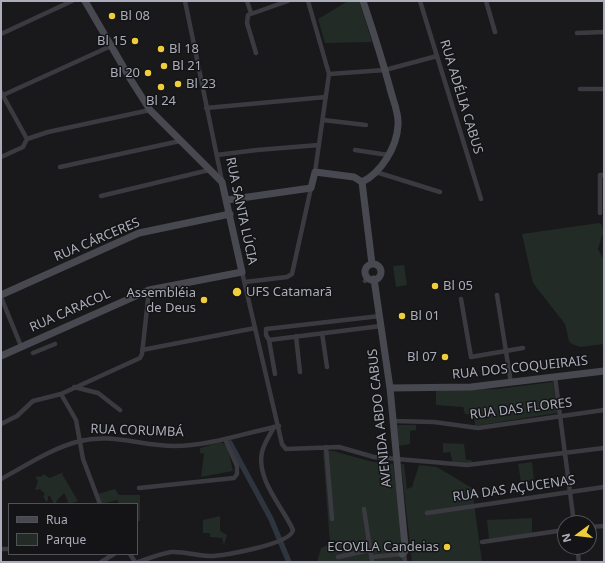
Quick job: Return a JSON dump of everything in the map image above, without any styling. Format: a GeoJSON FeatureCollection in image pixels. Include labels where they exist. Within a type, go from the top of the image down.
{"type":"FeatureCollection","features":[{"type":"Feature","properties":{"kind":"street"},"geometry":{"type":"LineString","coordinates":[[1,34],[72,1]]}},
{"type":"Feature","properties":{"kind":"street"},"geometry":{"type":"LineString","coordinates":[[85,1],[129,81],[150,110],[222,182]]}},
{"type":"Feature","properties":{"kind":"street","name":"RUA SANTA LÚCIA"},"geometry":{"type":"LineString","coordinates":[[185,1],[206,108],[276,426],[282,444],[286,450],[326,447]]}},
{"type":"Feature","properties":{"kind":"street"},"geometry":{"type":"LineString","coordinates":[[247,1],[250,13]]}},
{"type":"Feature","properties":{"kind":"street"},"geometry":{"type":"LineString","coordinates":[[256,53],[247,23],[247,18],[250,13],[288,1]]}},
{"type":"Feature","properties":{"kind":"street"},"geometry":{"type":"LineString","coordinates":[[245,282],[287,277],[292,274],[293,271],[315,172],[329,74],[308,1]]}},
{"type":"Feature","properties":{"kind":"street"},"geometry":{"type":"LineString","coordinates":[[362,182],[376,172],[388,155],[396,141],[398,124],[385,70],[363,1]]}},
{"type":"Feature","properties":{"kind":"street","name":"RUA ADÉLIA CABUS"},"geometry":{"type":"LineString","coordinates":[[420,1],[481,199]]}},
{"type":"Feature","properties":{"kind":"street"},"geometry":{"type":"LineString","coordinates":[[486,1],[495,32]]}},
{"type":"Feature","properties":{"kind":"street"},"geometry":{"type":"LineString","coordinates":[[577,33],[604,32]]}},
{"type":"Feature","properties":{"kind":"street"},"geometry":{"type":"LineString","coordinates":[[27,139],[2,95],[111,46]]}},
{"type":"Feature","properties":{"kind":"street"},"geometry":{"type":"LineString","coordinates":[[329,74],[385,70],[437,56]]}},
{"type":"Feature","properties":{"kind":"street"},"geometry":{"type":"LineString","coordinates":[[580,89],[604,89]]}},
{"type":"Feature","properties":{"kind":"street"},"geometry":{"type":"LineString","coordinates":[[206,108],[326,97]]}},
{"type":"Feature","properties":{"kind":"street"},"geometry":{"type":"LineString","coordinates":[[1,157],[23,147],[27,139],[48,132],[150,110]]}},
{"type":"Feature","properties":{"kind":"street"},"geometry":{"type":"LineString","coordinates":[[323,120],[366,125]]}},
{"type":"Feature","properties":{"kind":"street"},"geometry":{"type":"LineString","coordinates":[[60,167],[180,140]]}},
{"type":"Feature","properties":{"kind":"street"},"geometry":{"type":"LineString","coordinates":[[217,155],[319,145]]}},
{"type":"Feature","properties":{"kind":"street"},"geometry":{"type":"LineString","coordinates":[[356,150],[388,155]]}},
{"type":"Feature","properties":{"kind":"street"},"geometry":{"type":"LineString","coordinates":[[102,196],[210,170]]}},
{"type":"Feature","properties":{"kind":"street"},"geometry":{"type":"LineString","coordinates":[[315,172],[354,177],[362,182]]}},
{"type":"Feature","properties":{"kind":"street"},"geometry":{"type":"LineString","coordinates":[[376,172],[440,192]]}},
{"type":"Feature","properties":{"kind":"street"},"geometry":{"type":"LineString","coordinates":[[600,213],[600,176],[604,175]]}},
{"type":"Feature","properties":{"kind":"street"},"geometry":{"type":"LineString","coordinates":[[362,182],[372,264]]}},
{"type":"Feature","properties":{"kind":"street"},"geometry":{"type":"LineString","coordinates":[[227,200],[311,188]]}},
{"type":"Feature","properties":{"kind":"street","name":"RUA CÁRCERES"},"geometry":{"type":"LineString","coordinates":[[1,296],[139,233],[230,214]]}},
{"type":"Feature","properties":{"kind":"street"},"geometry":{"type":"LineString","coordinates":[[372,264],[379,267],[380,272],[379,276],[369,279],[365,273],[366,268],[372,264]]}},
{"type":"Feature","properties":{"kind":"street","name":"RUA CARACOL"},"geometry":{"type":"LineString","coordinates":[[1,356],[150,290],[242,272]]}},
{"type":"Feature","properties":{"kind":"street","name":"AVENIDA ABDO CABUS"},"geometry":{"type":"LineString","coordinates":[[369,279],[382,326],[390,388],[406,546],[403,554]]}},
{"type":"Feature","properties":{"kind":"street"},"geometry":{"type":"LineString","coordinates":[[1,424],[17,416],[34,401],[61,394],[74,386],[138,359],[141,356],[150,290]]}},
{"type":"Feature","properties":{"kind":"street"},"geometry":{"type":"LineString","coordinates":[[1,296],[21,346]]}},
{"type":"Feature","properties":{"kind":"street"},"geometry":{"type":"LineString","coordinates":[[497,296],[511,383]]}},
{"type":"Feature","properties":{"kind":"street"},"geometry":{"type":"LineString","coordinates":[[461,298],[471,357],[523,348]]}},
{"type":"Feature","properties":{"kind":"street"},"geometry":{"type":"LineString","coordinates":[[275,374],[269,340],[265,331],[268,328],[380,316]]}},
{"type":"Feature","properties":{"kind":"street"},"geometry":{"type":"LineString","coordinates":[[269,340],[382,326]]}},
{"type":"Feature","properties":{"kind":"street"},"geometry":{"type":"LineString","coordinates":[[142,350],[254,328]]}},
{"type":"Feature","properties":{"kind":"street"},"geometry":{"type":"LineString","coordinates":[[322,333],[327,367]]}},
{"type":"Feature","properties":{"kind":"street"},"geometry":{"type":"LineString","coordinates":[[296,336],[300,372]]}},
{"type":"Feature","properties":{"kind":"street"},"geometry":{"type":"LineString","coordinates":[[33,353],[55,344]]}},
{"type":"Feature","properties":{"kind":"street","name":"RUA DOS COQUEIRAIS"},"geometry":{"type":"LineString","coordinates":[[390,388],[461,388],[604,371]]}},
{"type":"Feature","properties":{"kind":"street"},"geometry":{"type":"LineString","coordinates":[[555,377],[573,515]]}},
{"type":"Feature","properties":{"kind":"street"},"geometry":{"type":"LineString","coordinates":[[74,386],[98,393],[120,410]]}},
{"type":"Feature","properties":{"kind":"street"},"geometry":{"type":"LineString","coordinates":[[61,394],[76,420],[89,477],[100,503]]}},
{"type":"Feature","properties":{"kind":"street","name":"RUA DAS FLORES"},"geometry":{"type":"LineString","coordinates":[[393,421],[434,422],[478,428],[604,410]]}},
{"type":"Feature","properties":{"kind":"street"},"geometry":{"type":"LineString","coordinates":[[138,562],[170,552],[222,556],[280,540],[291,534],[293,530],[269,488],[262,464],[263,449],[276,426]]}},
{"type":"Feature","properties":{"kind":"street","name":"RUA CORUMBÁ"},"geometry":{"type":"LineString","coordinates":[[1,479],[54,449],[80,440],[99,438],[174,446],[225,439],[276,426]]}},
{"type":"Feature","properties":{"kind":"street"},"geometry":{"type":"LineString","coordinates":[[139,488],[234,478],[237,474],[238,466],[225,439]]}},
{"type":"Feature","properties":{"kind":"street"},"geometry":{"type":"LineString","coordinates":[[332,519],[326,447],[348,449],[366,456],[397,461],[467,465],[604,448]]}},
{"type":"Feature","properties":{"kind":"street","name":"RUA DAS AÇUCENAS"},"geometry":{"type":"LineString","coordinates":[[427,512],[604,488]]}},
{"type":"Feature","properties":{"kind":"street"},"geometry":{"type":"LineString","coordinates":[[364,509],[372,559],[403,554],[404,562]]}},
{"type":"Feature","properties":{"kind":"street"},"geometry":{"type":"LineString","coordinates":[[482,542],[557,531]]}},
{"type":"Feature","properties":{"kind":"street"},"geometry":{"type":"LineString","coordinates":[[338,557],[370,550]]}},
{"type":"Feature","properties":{"kind":"street"},"geometry":{"type":"LineString","coordinates":[[101,562],[112,555]]}},
{"type":"Feature","properties":{"kind":"green space"},"geometry":{"type":"Polygon","coordinates":[[[348,1],[359,1],[372,42],[325,43],[318,19],[348,1]]]}},
{"type":"Feature","properties":{"kind":"green space"},"geometry":{"type":"Polygon","coordinates":[[[599,223],[602,225],[603,233],[598,249],[604,260],[604,344],[580,347],[569,341],[565,324],[533,283],[522,234],[599,223]]]}},
{"type":"Feature","properties":{"kind":"green space"},"geometry":{"type":"Polygon","coordinates":[[[404,265],[407,285],[396,287],[393,266],[404,265]]]}},
{"type":"Feature","properties":{"kind":"green space"},"geometry":{"type":"Polygon","coordinates":[[[553,382],[557,413],[475,426],[474,415],[465,414],[463,407],[436,405],[436,390],[497,389],[553,382]]]}},
{"type":"Feature","properties":{"kind":"green space"},"geometry":{"type":"Polygon","coordinates":[[[395,425],[416,425],[416,430],[410,431],[410,444],[398,446],[395,425]]]}},
{"type":"Feature","properties":{"kind":"green space"},"geometry":{"type":"Polygon","coordinates":[[[221,442],[227,446],[233,471],[201,477],[204,454],[200,453],[200,448],[221,442]]]}},
{"type":"Feature","properties":{"kind":"green space"},"geometry":{"type":"Polygon","coordinates":[[[443,443],[464,444],[466,460],[471,460],[473,464],[453,464],[450,452],[443,453],[443,443]]]}},
{"type":"Feature","properties":{"kind":"green space"},"geometry":{"type":"Polygon","coordinates":[[[323,451],[333,451],[373,462],[393,464],[406,562],[317,562],[321,548],[330,544],[323,451]]]}},
{"type":"Feature","properties":{"kind":"green space"},"geometry":{"type":"Polygon","coordinates":[[[532,462],[534,480],[521,482],[518,464],[532,462]]]}},
{"type":"Feature","properties":{"kind":"green space"},"geometry":{"type":"Polygon","coordinates":[[[401,464],[404,464],[407,489],[412,487],[419,465],[437,467],[472,488],[482,562],[412,562],[401,464]]]}},
{"type":"Feature","properties":{"kind":"green space"},"geometry":{"type":"Polygon","coordinates":[[[64,472],[62,474],[78,501],[69,503],[64,493],[56,503],[54,503],[50,496],[48,496],[48,500],[46,502],[43,496],[45,494],[40,489],[35,490],[38,481],[35,477],[42,476],[44,474],[49,478],[64,472]]]}},
{"type":"Feature","properties":{"kind":"green space"},"geometry":{"type":"Polygon","coordinates":[[[115,489],[119,495],[140,495],[140,521],[138,521],[138,503],[118,503],[117,500],[102,503],[98,494],[115,489]]]}},
{"type":"Feature","properties":{"kind":"green space"},"geometry":{"type":"Polygon","coordinates":[[[220,516],[220,531],[227,535],[224,545],[222,538],[210,537],[210,533],[203,533],[203,520],[220,516]]]}},
{"type":"Feature","properties":{"kind":"green space"},"geometry":{"type":"Polygon","coordinates":[[[532,518],[532,534],[489,539],[487,520],[532,518]]]}},
{"type":"Feature","properties":{"kind":"waterway"},"geometry":{"type":"LineString","coordinates":[[230,443],[271,519],[289,562]]}},
{"type":"Feature","properties":{"kind":"place","name":"Bl 08"},"geometry":{"type":"Point","coordinates":[112,16]}},
{"type":"Feature","properties":{"kind":"place","name":"Bl 15"},"geometry":{"type":"Point","coordinates":[135,41]}},
{"type":"Feature","properties":{"kind":"place","name":"Bl 18"},"geometry":{"type":"Point","coordinates":[161,49]}},
{"type":"Feature","properties":{"kind":"place","name":"Bl 21"},"geometry":{"type":"Point","coordinates":[164,66]}},
{"type":"Feature","properties":{"kind":"place","name":"Bl 20"},"geometry":{"type":"Point","coordinates":[148,73]}},
{"type":"Feature","properties":{"kind":"place","name":"Bl 23"},"geometry":{"type":"Point","coordinates":[178,84]}},
{"type":"Feature","properties":{"kind":"place","name":"Bl 24"},"geometry":{"type":"Point","coordinates":[161,87]}},
{"type":"Feature","properties":{"kind":"place","name":"Bl 05"},"geometry":{"type":"Point","coordinates":[435,286]}},
{"type":"Feature","properties":{"kind":"place","name":"UFS Catamarã"},"geometry":{"type":"Point","coordinates":[237,292]}},
{"type":"Feature","properties":{"kind":"place","name":"Assembléia de Deus"},"geometry":{"type":"Point","coordinates":[204,300]}},
{"type":"Feature","properties":{"kind":"place","name":"Bl 01"},"geometry":{"type":"Point","coordinates":[402,316]}},
{"type":"Feature","properties":{"kind":"place","name":"Bl 07"},"geometry":{"type":"Point","coordinates":[445,357]}},
{"type":"Feature","properties":{"kind":"place","name":"ECOVILA Candeias"},"geometry":{"type":"Point","coordinates":[447,547]}}]}
